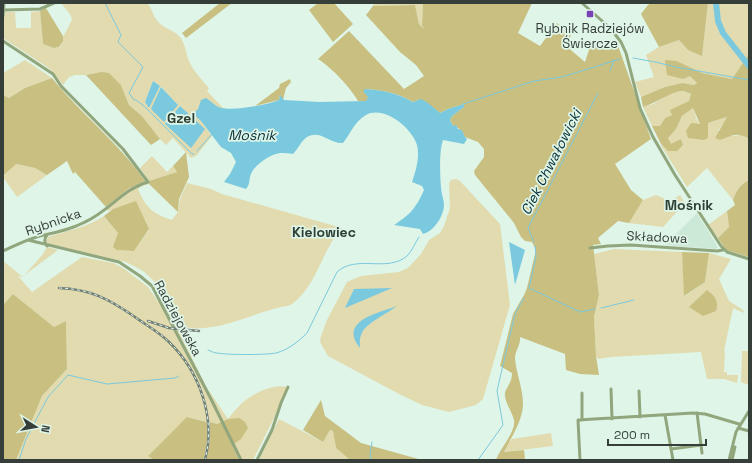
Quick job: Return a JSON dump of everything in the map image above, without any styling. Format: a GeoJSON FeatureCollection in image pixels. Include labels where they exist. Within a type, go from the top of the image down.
{"type":"FeatureCollection","features":[{"type":"Feature","properties":{"kind":"street"},"geometry":{"type":"LineString","coordinates":[[3,16],[4,3]]}},
{"type":"Feature","properties":{"kind":"street"},"geometry":{"type":"LineString","coordinates":[[4,10],[40,9],[54,3]]}},
{"type":"Feature","properties":{"kind":"street"},"geometry":{"type":"LineString","coordinates":[[582,3],[610,28],[621,42],[626,53],[640,108],[653,136],[678,180],[723,250],[749,259]]}},
{"type":"Feature","properties":{"kind":"street","name":"Rybnicka"},"geometry":{"type":"LineString","coordinates":[[3,41],[53,74],[61,86],[123,149],[148,182],[137,186],[97,216],[86,222],[28,240],[3,251]]}},
{"type":"Feature","properties":{"kind":"street"},"geometry":{"type":"LineString","coordinates":[[47,235],[44,242],[47,246]]}},
{"type":"Feature","properties":{"kind":"street","name":"Radziejowska"},"geometry":{"type":"LineString","coordinates":[[28,240],[47,246],[119,262],[152,286],[241,460]]}},
{"type":"Feature","properties":{"kind":"street","name":"Składowa"},"geometry":{"type":"LineString","coordinates":[[590,248],[617,245],[723,250]]}},
{"type":"Feature","properties":{"kind":"street"},"geometry":{"type":"LineString","coordinates":[[256,460],[272,430],[288,387]]}},
{"type":"Feature","properties":{"kind":"street"},"geometry":{"type":"LineString","coordinates":[[611,389],[612,419]]}},
{"type":"Feature","properties":{"kind":"street"},"geometry":{"type":"LineString","coordinates":[[639,391],[640,417]]}},
{"type":"Feature","properties":{"kind":"street"},"geometry":{"type":"LineString","coordinates":[[582,393],[582,420]]}},
{"type":"Feature","properties":{"kind":"street"},"geometry":{"type":"LineString","coordinates":[[729,460],[733,440],[738,426],[749,411]]}},
{"type":"Feature","properties":{"kind":"street"},"geometry":{"type":"LineString","coordinates":[[580,460],[578,420],[697,413],[749,431]]}},
{"type":"Feature","properties":{"kind":"street"},"geometry":{"type":"LineString","coordinates":[[697,413],[702,453]]}},
{"type":"Feature","properties":{"kind":"street"},"geometry":{"type":"LineString","coordinates":[[665,415],[673,460]]}},
{"type":"Feature","properties":{"kind":"street"},"geometry":{"type":"LineString","coordinates":[[671,449],[701,445]]}},
{"type":"Feature","properties":{"kind":"street"},"geometry":{"type":"LineString","coordinates":[[732,460],[735,447]]}},
{"type":"Feature","properties":{"kind":"shaded area"},"geometry":{"type":"Polygon","coordinates":[[[61,3],[147,3],[158,22],[180,37],[184,43],[192,66],[209,88],[207,91],[223,108],[199,106],[198,119],[212,136],[196,156],[191,158],[173,138],[166,145],[142,116],[129,105],[121,85],[101,72],[69,77],[63,85],[50,69],[3,38],[3,22],[5,12],[15,12],[16,28],[31,28],[31,12],[40,11],[43,44],[54,48],[60,47],[63,36],[72,19],[61,3]],[[153,81],[145,102],[149,107],[160,86],[153,81]],[[161,87],[152,109],[178,105],[161,87]],[[180,106],[165,124],[204,129],[180,106]]]}},
{"type":"Feature","properties":{"kind":"shaded area"},"geometry":{"type":"Polygon","coordinates":[[[220,3],[232,3],[186,38],[182,33],[220,3]]]}},
{"type":"Feature","properties":{"kind":"shaded area"},"geometry":{"type":"Polygon","coordinates":[[[318,3],[334,3],[353,24],[333,42],[309,10],[318,3]]]}},
{"type":"Feature","properties":{"kind":"shaded area"},"geometry":{"type":"Polygon","coordinates":[[[374,3],[423,3],[422,25],[427,33],[419,24],[415,5],[373,6],[374,3]]]}},
{"type":"Feature","properties":{"kind":"shaded area"},"geometry":{"type":"Polygon","coordinates":[[[423,3],[532,3],[518,33],[540,46],[557,23],[571,35],[566,46],[585,62],[591,44],[610,49],[616,40],[651,139],[615,164],[631,190],[643,200],[629,223],[618,221],[598,238],[601,244],[593,245],[599,295],[594,317],[596,356],[599,375],[580,374],[566,370],[565,354],[520,337],[520,343],[515,358],[523,404],[521,416],[516,429],[504,452],[524,450],[525,460],[496,460],[513,430],[514,425],[514,420],[505,396],[511,381],[512,373],[500,366],[513,314],[527,288],[536,250],[532,242],[525,241],[521,237],[514,223],[475,175],[474,171],[484,157],[484,149],[478,142],[465,137],[457,127],[453,126],[450,120],[452,116],[464,107],[464,104],[440,113],[425,101],[418,100],[413,102],[390,92],[365,89],[368,97],[367,101],[358,101],[340,78],[318,59],[349,31],[404,89],[424,76],[416,65],[400,52],[366,15],[373,6],[415,5],[419,24],[424,29],[422,25],[423,3]]]}},
{"type":"Feature","properties":{"kind":"shaded area"},"geometry":{"type":"Polygon","coordinates":[[[651,3],[708,3],[702,56],[688,50],[679,40],[659,47],[641,14],[651,3]]]}},
{"type":"Feature","properties":{"kind":"shaded area"},"geometry":{"type":"Polygon","coordinates":[[[708,3],[749,3],[749,54],[732,79],[702,73],[677,61],[697,83],[694,85],[682,83],[665,87],[641,97],[635,82],[654,77],[646,55],[659,47],[679,40],[688,50],[702,55],[708,3]]]}},
{"type":"Feature","properties":{"kind":"shaded area"},"geometry":{"type":"Polygon","coordinates":[[[46,8],[63,36],[63,41],[59,47],[54,48],[43,44],[40,11],[46,8]]]}},
{"type":"Feature","properties":{"kind":"shaded area"},"geometry":{"type":"Polygon","coordinates":[[[749,54],[749,139],[741,135],[731,136],[720,140],[715,138],[727,117],[708,123],[708,138],[704,140],[688,138],[686,131],[691,123],[700,124],[693,108],[682,116],[676,129],[668,138],[671,144],[681,139],[683,145],[677,151],[668,151],[661,144],[652,126],[660,126],[665,118],[672,115],[670,110],[689,101],[691,94],[683,91],[677,92],[643,107],[641,97],[665,87],[682,83],[694,85],[697,83],[690,76],[683,79],[667,75],[665,60],[677,61],[702,73],[732,79],[749,54]]]}},
{"type":"Feature","properties":{"kind":"shaded area"},"geometry":{"type":"Polygon","coordinates":[[[25,60],[52,78],[25,88],[9,98],[3,95],[3,73],[25,60]]]}},
{"type":"Feature","properties":{"kind":"shaded area"},"geometry":{"type":"Polygon","coordinates":[[[101,72],[109,73],[121,85],[129,105],[142,116],[160,139],[151,145],[86,75],[101,72]]]}},
{"type":"Feature","properties":{"kind":"shaded area"},"geometry":{"type":"Polygon","coordinates":[[[52,78],[124,154],[145,181],[128,189],[106,207],[75,172],[73,174],[67,161],[47,175],[35,168],[16,164],[3,176],[3,95],[9,98],[25,88],[52,78]]]}},
{"type":"Feature","properties":{"kind":"shaded area"},"geometry":{"type":"Polygon","coordinates":[[[290,79],[291,82],[286,88],[283,100],[280,95],[279,100],[255,106],[279,88],[280,84],[290,79]]]}},
{"type":"Feature","properties":{"kind":"shaded area"},"geometry":{"type":"Polygon","coordinates":[[[681,91],[691,94],[689,101],[681,106],[672,115],[665,118],[660,126],[652,126],[643,107],[653,104],[669,94],[681,91]]]}},
{"type":"Feature","properties":{"kind":"shaded area"},"geometry":{"type":"Polygon","coordinates":[[[693,108],[697,120],[708,137],[708,123],[728,117],[718,131],[731,136],[743,135],[749,139],[749,180],[739,188],[733,200],[707,168],[687,187],[660,144],[668,151],[683,145],[681,139],[671,146],[668,138],[676,129],[682,116],[693,108]]]}},
{"type":"Feature","properties":{"kind":"shaded area"},"geometry":{"type":"Polygon","coordinates":[[[186,152],[189,177],[179,199],[178,212],[149,184],[149,181],[177,172],[173,166],[186,152]]]}},
{"type":"Feature","properties":{"kind":"shaded area"},"geometry":{"type":"Polygon","coordinates":[[[152,156],[167,172],[173,166],[177,172],[149,181],[140,168],[152,156]]]}},
{"type":"Feature","properties":{"kind":"shaded area"},"geometry":{"type":"Polygon","coordinates":[[[15,164],[35,168],[47,175],[17,197],[3,177],[15,164]]]}},
{"type":"Feature","properties":{"kind":"shaded area"},"geometry":{"type":"Polygon","coordinates":[[[451,180],[459,180],[500,224],[510,305],[483,399],[476,405],[449,412],[422,405],[328,356],[320,342],[327,320],[347,282],[361,276],[399,272],[408,268],[421,254],[429,240],[440,233],[450,208],[449,183],[451,180]]]}},
{"type":"Feature","properties":{"kind":"shaded area"},"geometry":{"type":"Polygon","coordinates":[[[749,180],[749,257],[726,250],[718,238],[729,227],[727,211],[735,205],[733,200],[737,191],[749,180]]]}},
{"type":"Feature","properties":{"kind":"shaded area"},"geometry":{"type":"Polygon","coordinates":[[[145,181],[149,184],[138,189],[147,206],[155,213],[172,220],[178,212],[180,199],[187,183],[342,228],[331,243],[310,284],[299,298],[291,305],[223,325],[204,328],[190,328],[177,325],[171,316],[207,388],[228,419],[217,424],[188,417],[148,456],[154,460],[16,460],[42,396],[67,369],[66,321],[54,327],[13,294],[3,305],[3,261],[23,277],[18,276],[32,292],[82,257],[113,263],[123,268],[148,287],[159,303],[167,306],[154,281],[143,271],[126,262],[49,244],[46,241],[48,237],[84,226],[104,216],[118,233],[118,250],[134,251],[149,230],[136,202],[108,211],[106,207],[128,189],[145,181]]]}},
{"type":"Feature","properties":{"kind":"shaded area"},"geometry":{"type":"Polygon","coordinates":[[[656,195],[670,201],[680,195],[685,203],[663,227],[629,223],[643,200],[656,195]]]}},
{"type":"Feature","properties":{"kind":"shaded area"},"geometry":{"type":"Polygon","coordinates":[[[136,201],[149,229],[134,251],[117,250],[113,247],[118,233],[104,216],[113,209],[136,201]]]}},
{"type":"Feature","properties":{"kind":"shaded area"},"geometry":{"type":"Polygon","coordinates":[[[727,211],[729,227],[718,238],[708,225],[727,211]]]}},
{"type":"Feature","properties":{"kind":"shaded area"},"geometry":{"type":"Polygon","coordinates":[[[697,213],[718,247],[716,249],[665,245],[697,213]]]}},
{"type":"Feature","properties":{"kind":"shaded area"},"geometry":{"type":"Polygon","coordinates":[[[47,247],[58,250],[25,275],[47,247]]]}},
{"type":"Feature","properties":{"kind":"shaded area"},"geometry":{"type":"Polygon","coordinates":[[[614,249],[682,252],[685,296],[705,282],[709,253],[731,259],[719,279],[729,301],[743,310],[744,313],[733,308],[724,351],[724,372],[727,372],[727,375],[738,375],[737,383],[724,379],[707,379],[701,352],[598,359],[596,356],[594,317],[599,295],[594,254],[614,249]]]}},
{"type":"Feature","properties":{"kind":"shaded area"},"geometry":{"type":"Polygon","coordinates":[[[682,252],[709,253],[705,282],[684,296],[682,252]]]}},
{"type":"Feature","properties":{"kind":"shaded area"},"geometry":{"type":"Polygon","coordinates":[[[707,290],[716,299],[717,307],[716,311],[703,316],[689,307],[707,290]]]}},
{"type":"Feature","properties":{"kind":"shaded area"},"geometry":{"type":"Polygon","coordinates":[[[13,294],[54,327],[66,321],[67,369],[42,396],[16,460],[3,460],[3,305],[13,294]]]}},
{"type":"Feature","properties":{"kind":"shaded area"},"geometry":{"type":"Polygon","coordinates":[[[742,351],[749,351],[749,385],[741,382],[742,351]]]}},
{"type":"Feature","properties":{"kind":"shaded area"},"geometry":{"type":"Polygon","coordinates":[[[281,386],[287,387],[274,418],[253,460],[239,460],[232,444],[228,419],[241,404],[256,393],[269,388],[281,386]]]}},
{"type":"Feature","properties":{"kind":"shaded area"},"geometry":{"type":"Polygon","coordinates":[[[321,400],[325,416],[361,443],[422,460],[350,460],[336,448],[333,431],[330,430],[323,442],[303,430],[321,400]]]}},
{"type":"Feature","properties":{"kind":"shaded area"},"geometry":{"type":"Polygon","coordinates":[[[187,417],[207,422],[208,435],[204,460],[154,460],[148,456],[187,417]]]}},
{"type":"Feature","properties":{"kind":"shaded area"},"geometry":{"type":"Polygon","coordinates":[[[239,418],[245,422],[248,428],[241,439],[232,445],[239,460],[206,460],[210,438],[210,422],[217,424],[228,419],[239,418]]]}},
{"type":"Feature","properties":{"kind":"shaded area"},"geometry":{"type":"Polygon","coordinates":[[[279,419],[323,442],[330,430],[333,431],[336,448],[350,460],[259,460],[279,419]]]}},
{"type":"Feature","properties":{"kind":"shaded area"},"geometry":{"type":"Polygon","coordinates":[[[551,433],[553,446],[504,452],[512,439],[551,433]]]}},
{"type":"Feature","properties":{"kind":"water"},"geometry":{"type":"Polygon","coordinates":[[[153,81],[160,86],[149,108],[145,102],[153,81]]]}},
{"type":"Feature","properties":{"kind":"water"},"geometry":{"type":"Polygon","coordinates":[[[161,87],[178,105],[164,122],[151,109],[161,87]]]}},
{"type":"Feature","properties":{"kind":"water","name":"Mośnik"},"geometry":{"type":"Polygon","coordinates":[[[365,89],[389,92],[413,102],[421,99],[429,103],[440,113],[464,104],[464,107],[452,116],[450,120],[453,126],[456,125],[458,129],[462,130],[467,139],[464,144],[443,140],[440,170],[444,206],[442,215],[434,227],[423,234],[420,229],[394,225],[412,210],[424,190],[422,186],[412,182],[418,159],[417,145],[414,138],[403,125],[389,116],[381,113],[366,115],[356,124],[343,143],[338,143],[316,135],[307,137],[293,154],[276,154],[268,157],[260,163],[252,172],[246,189],[224,182],[236,162],[231,153],[221,147],[201,121],[193,114],[198,109],[201,100],[206,98],[220,107],[234,109],[259,106],[274,102],[279,100],[280,95],[284,100],[320,102],[366,101],[368,97],[363,91],[365,89]]]}},
{"type":"Feature","properties":{"kind":"water"},"geometry":{"type":"Polygon","coordinates":[[[180,106],[205,129],[191,148],[165,124],[180,106]]]}},
{"type":"Feature","properties":{"kind":"water"},"geometry":{"type":"Polygon","coordinates":[[[509,242],[525,250],[515,285],[509,242]]]}},
{"type":"Feature","properties":{"kind":"water"},"geometry":{"type":"Polygon","coordinates":[[[392,288],[345,308],[354,289],[392,288]]]}},
{"type":"Feature","properties":{"kind":"water"},"geometry":{"type":"Polygon","coordinates":[[[397,306],[367,326],[360,337],[360,348],[354,339],[354,331],[357,325],[371,315],[397,306]]]}},
{"type":"Feature","properties":{"kind":"waterway"},"geometry":{"type":"LineString","coordinates":[[105,3],[121,35],[118,42],[143,67],[129,93],[134,100],[144,106],[192,154],[194,154]]}},
{"type":"Feature","properties":{"kind":"waterway"},"geometry":{"type":"LineString","coordinates":[[716,3],[718,21],[723,33],[749,66]]}},
{"type":"Feature","properties":{"kind":"waterway"},"geometry":{"type":"LineString","coordinates":[[633,58],[749,80]]}},
{"type":"Feature","properties":{"kind":"waterway"},"geometry":{"type":"LineString","coordinates":[[463,104],[534,81],[562,77],[620,59]]}},
{"type":"Feature","properties":{"kind":"waterway","name":"Ciek Chwałowicki"},"geometry":{"type":"LineString","coordinates":[[610,71],[614,60]]}},
{"type":"Feature","properties":{"kind":"waterway","name":"Ciek Chwałowicki"},"geometry":{"type":"LineString","coordinates":[[534,242],[528,228],[598,93]]}},
{"type":"Feature","properties":{"kind":"waterway"},"geometry":{"type":"LineString","coordinates":[[197,151],[212,134]]}},
{"type":"Feature","properties":{"kind":"waterway"},"geometry":{"type":"LineString","coordinates":[[208,350],[222,354],[271,354],[285,350],[307,333],[337,272],[354,264],[381,264],[399,261],[409,254],[419,237]]}},
{"type":"Feature","properties":{"kind":"waterway"},"geometry":{"type":"LineString","coordinates":[[535,246],[536,256],[529,288],[580,312],[595,309]]}},
{"type":"Feature","properties":{"kind":"waterway","name":"Ciek Chwałowicki"},"geometry":{"type":"LineString","coordinates":[[478,460],[503,425],[497,391],[513,322],[516,312],[524,298]]}},
{"type":"Feature","properties":{"kind":"waterway"},"geometry":{"type":"LineString","coordinates":[[601,308],[634,300]]}},
{"type":"Feature","properties":{"kind":"waterway"},"geometry":{"type":"LineString","coordinates":[[19,460],[26,439],[48,397],[68,375],[107,384],[175,378],[179,376]]}},
{"type":"Feature","properties":{"kind":"waterway"},"geometry":{"type":"LineString","coordinates":[[371,460],[370,455],[372,442]]}},
{"type":"Feature","properties":{"kind":"railway"},"geometry":{"type":"LineString","coordinates":[[59,288],[80,290],[108,300],[157,332],[180,354],[197,381],[207,412],[208,444],[205,460]]}},
{"type":"Feature","properties":{"kind":"railway"},"geometry":{"type":"LineString","coordinates":[[148,321],[169,328],[199,331]]}},
{"type":"Feature","properties":{"kind":"place","name":"Rybnik Radziejów Świercze"},"geometry":{"type":"Point","coordinates":[590,14]}},
{"type":"Feature","properties":{"kind":"district","name":"Gzel"},"geometry":{"type":"Point","coordinates":[181,118]}},
{"type":"Feature","properties":{"kind":"district","name":"Mośnik"},"geometry":{"type":"Point","coordinates":[689,205]}},
{"type":"Feature","properties":{"kind":"district","name":"Kielowiec"},"geometry":{"type":"Point","coordinates":[324,232]}}]}
